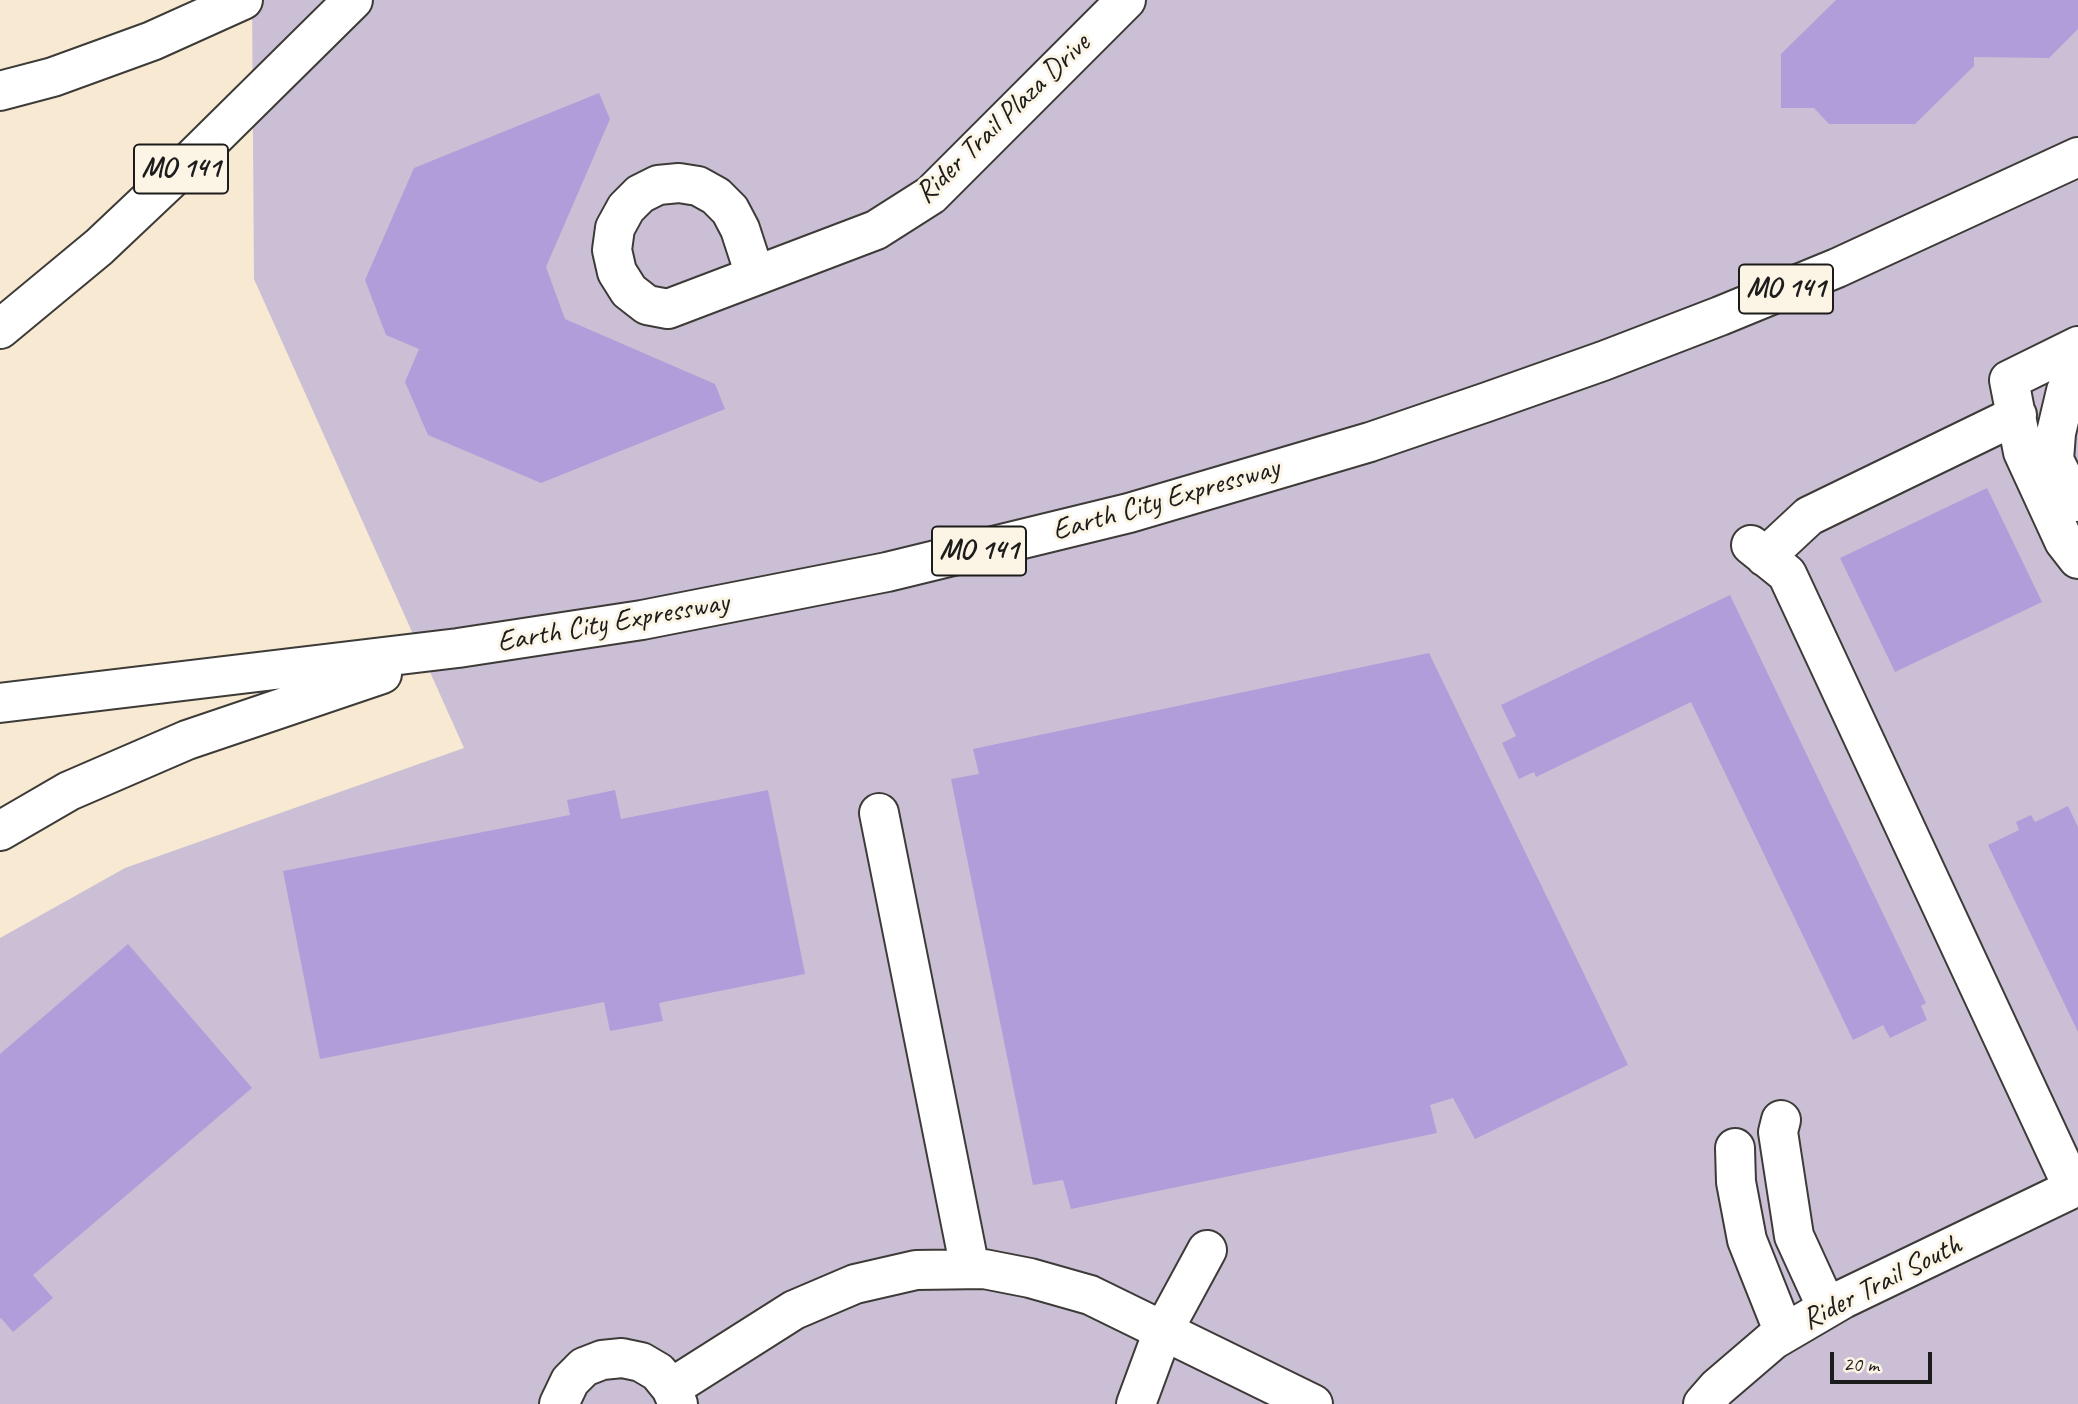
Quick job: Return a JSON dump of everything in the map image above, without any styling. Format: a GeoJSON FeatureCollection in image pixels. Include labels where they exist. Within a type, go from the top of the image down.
{"type":"FeatureCollection","features":[{"type":"Feature","properties":{"kind":"main road"},"geometry":{"type":"LineString","coordinates":[[0,91],[53,77],[152,41],[243,0]]}},
{"type":"Feature","properties":{"kind":"main road","name":"MO 141"},"geometry":{"type":"LineString","coordinates":[[0,328],[99,247],[353,0]]}},
{"type":"Feature","properties":{"kind":"main road","name":"Rider Trail Plaza Drive"},"geometry":{"type":"LineString","coordinates":[[755,275],[876,230],[931,195],[1126,0]]}},
{"type":"Feature","properties":{"kind":"main road","name":"Earth City Expressway"},"geometry":{"type":"LineString","coordinates":[[0,703],[534,638],[642,620],[887,572],[1076,526],[1249,479],[1487,402],[1720,316],[1838,268],[2078,157]]}},
{"type":"Feature","properties":{"kind":"main road"},"geometry":{"type":"LineString","coordinates":[[2078,346],[2009,380],[2023,453],[2064,541],[2078,559]]}},
{"type":"Feature","properties":{"kind":"main road"},"geometry":{"type":"LineString","coordinates":[[2078,366],[2066,391],[2056,433],[2054,460],[2078,508]]}},
{"type":"Feature","properties":{"kind":"main road"},"geometry":{"type":"LineString","coordinates":[[2017,415],[1809,516],[1758,551],[1787,574],[2076,1187]]}},
{"type":"Feature","properties":{"kind":"main road"},"geometry":{"type":"LineString","coordinates":[[0,831],[69,791],[187,740],[458,648]]}},
{"type":"Feature","properties":{"kind":"main road"},"geometry":{"type":"LineString","coordinates":[[879,813],[970,1269]]}},
{"type":"Feature","properties":{"kind":"main road"},"geometry":{"type":"LineString","coordinates":[[1781,1120],[1778,1132],[1794,1236],[1828,1308]]}},
{"type":"Feature","properties":{"kind":"main road"},"geometry":{"type":"LineString","coordinates":[[1735,1148],[1736,1182],[1747,1240],[1784,1334]]}},
{"type":"Feature","properties":{"kind":"main road","name":"Rider Trail South"},"geometry":{"type":"LineString","coordinates":[[1703,1404],[1717,1388],[1773,1340],[1828,1308],[2076,1187]]}},
{"type":"Feature","properties":{"kind":"main road"},"geometry":{"type":"LineString","coordinates":[[1136,1404],[1163,1331],[1207,1250]]}},
{"type":"Feature","properties":{"kind":"main road"},"geometry":{"type":"LineString","coordinates":[[559,1404],[570,1381],[584,1367],[602,1360],[622,1358],[641,1362],[658,1372],[675,1396],[794,1310],[855,1284],[916,1270],[984,1269],[1030,1278],[1090,1295],[1312,1404]]}},
{"type":"Feature","properties":{"kind":"shaded area"},"geometry":{"type":"Polygon","coordinates":[[[252,0],[2078,0],[2078,1404],[0,1404],[0,938],[125,868],[464,748],[254,279],[252,0]]]}},
{"type":"Feature","properties":{"kind":"building"},"geometry":{"type":"Polygon","coordinates":[[[1836,0],[2078,0],[2078,29],[2049,58],[1974,57],[1974,66],[1915,124],[1829,124],[1814,108],[1781,108],[1781,54],[1836,0]]]}},
{"type":"Feature","properties":{"kind":"building"},"geometry":{"type":"Polygon","coordinates":[[[599,93],[610,119],[546,267],[565,319],[715,384],[725,409],[541,483],[428,435],[405,382],[419,349],[386,335],[365,280],[414,168],[599,93]]]}},
{"type":"Feature","properties":{"kind":"building"},"geometry":{"type":"Polygon","coordinates":[[[1987,488],[2042,602],[1895,672],[1840,558],[1987,488]]]}},
{"type":"Feature","properties":{"kind":"building"},"geometry":{"type":"Polygon","coordinates":[[[1730,595],[1926,1003],[1921,1006],[1927,1020],[1890,1038],[1883,1025],[1853,1040],[1691,702],[1536,777],[1534,772],[1519,779],[1502,743],[1516,736],[1501,705],[1730,595]]]}},
{"type":"Feature","properties":{"kind":"building"},"geometry":{"type":"Polygon","coordinates":[[[1429,653],[1628,1065],[1475,1139],[1453,1098],[1430,1105],[1437,1133],[1071,1209],[1063,1180],[1033,1185],[951,779],[979,774],[973,749],[1429,653]]]}},
{"type":"Feature","properties":{"kind":"building"},"geometry":{"type":"Polygon","coordinates":[[[615,790],[621,819],[768,790],[805,974],[659,1003],[663,1021],[610,1031],[604,1002],[320,1059],[283,871],[570,815],[567,800],[615,790]]]}},
{"type":"Feature","properties":{"kind":"building"},"geometry":{"type":"Polygon","coordinates":[[[2068,806],[2078,827],[2078,1032],[1988,845],[2019,830],[2016,822],[2031,815],[2035,822],[2068,806]]]}},
{"type":"Feature","properties":{"kind":"building"},"geometry":{"type":"Polygon","coordinates":[[[128,944],[252,1088],[33,1275],[53,1298],[13,1332],[0,1319],[0,1054],[128,944]]]}}]}
